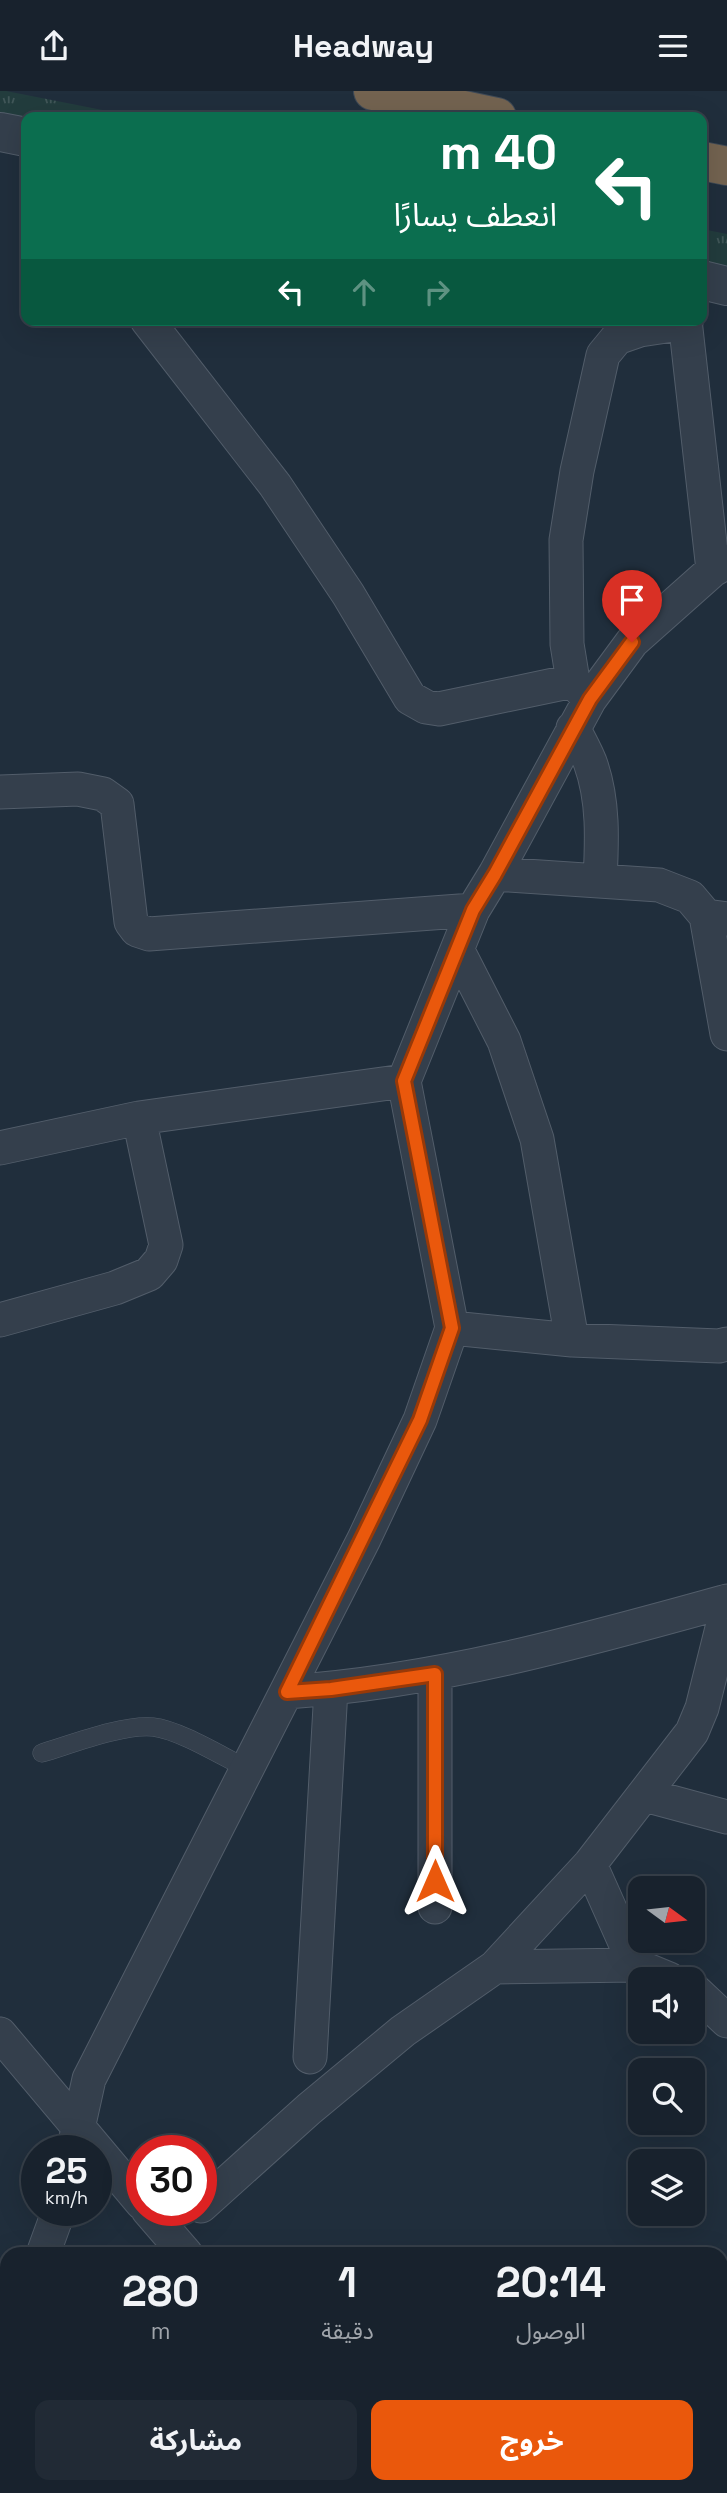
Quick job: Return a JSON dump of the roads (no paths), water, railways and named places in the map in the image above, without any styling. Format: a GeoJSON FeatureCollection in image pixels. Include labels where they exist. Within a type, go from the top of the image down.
{"type":"FeatureCollection","features":[{"type":"Feature","properties":{"kind":"highway"},"geometry":{"type":"LineString","coordinates":[[373,91],[473,112]]}},
{"type":"Feature","properties":{"kind":"highway"},"geometry":{"type":"LineString","coordinates":[[707,162],[727,166]]}},
{"type":"Feature","properties":{"kind":"street"},"geometry":{"type":"LineString","coordinates":[[0,132],[21,136]]}},
{"type":"Feature","properties":{"kind":"street"},"geometry":{"type":"LineString","coordinates":[[707,281],[727,286]]}},
{"type":"Feature","properties":{"kind":"street"},"geometry":{"type":"LineString","coordinates":[[152,326],[275,485],[348,594],[410,698],[426,707],[439,709],[581,690],[720,566],[686,326]]}},
{"type":"Feature","properties":{"kind":"street"},"geometry":{"type":"LineString","coordinates":[[76,2135],[89,2079],[287,1692],[420,1420],[452,1328],[404,1081],[473,910],[573,728],[581,690],[567,644],[566,541],[577,471],[603,355],[617,338],[662,326]]}},
{"type":"Feature","properties":{"kind":"street"},"geometry":{"type":"LineString","coordinates":[[573,728],[590,762],[599,798],[602,842],[600,881]]}},
{"type":"Feature","properties":{"kind":"street"},"geometry":{"type":"LineString","coordinates":[[0,792],[78,789],[103,795],[117,804],[131,922],[137,930],[149,934],[473,910]]}},
{"type":"Feature","properties":{"kind":"street"},"geometry":{"type":"LineString","coordinates":[[495,874],[659,885],[690,897],[716,918],[727,1034]]}},
{"type":"Feature","properties":{"kind":"street"},"geometry":{"type":"LineString","coordinates":[[458,951],[504,1041],[537,1139],[572,1340]]}},
{"type":"Feature","properties":{"kind":"street"},"geometry":{"type":"LineString","coordinates":[[0,1148],[139,1118],[404,1081]]}},
{"type":"Feature","properties":{"kind":"street"},"geometry":{"type":"LineString","coordinates":[[0,1320],[115,1288],[149,1274],[161,1260],[166,1245],[139,1118]]}},
{"type":"Feature","properties":{"kind":"street"},"geometry":{"type":"LineString","coordinates":[[452,1328],[572,1340],[719,1346],[727,1344]]}},
{"type":"Feature","properties":{"kind":"street"},"geometry":{"type":"LineString","coordinates":[[287,1692],[331,1689],[435,1674],[613,1632],[727,1601]]}},
{"type":"Feature","properties":{"kind":"street"},"geometry":{"type":"LineString","coordinates":[[217,2192],[309,2109],[403,2031],[495,1967],[590,1864],[691,1733],[702,1708],[727,1608]]}},
{"type":"Feature","properties":{"kind":"street"},"geometry":{"type":"LineString","coordinates":[[435,1674],[435,1907]]}},
{"type":"Feature","properties":{"kind":"street"},"geometry":{"type":"LineString","coordinates":[[310,2057],[331,1689]]}},
{"type":"Feature","properties":{"kind":"street"},"geometry":{"type":"LineString","coordinates":[[645,1795],[727,1817]]}},
{"type":"Feature","properties":{"kind":"street"},"geometry":{"type":"LineString","coordinates":[[590,1864],[635,1965]]}},
{"type":"Feature","properties":{"kind":"street"},"geometry":{"type":"LineString","coordinates":[[495,1967],[640,1967]]}},
{"type":"Feature","properties":{"kind":"street"},"geometry":{"type":"LineString","coordinates":[[705,2000],[727,2021]]}},
{"type":"Feature","properties":{"kind":"street"},"geometry":{"type":"LineString","coordinates":[[0,2034],[72,2135]]}},
{"type":"Feature","properties":{"kind":"street"},"geometry":{"type":"LineString","coordinates":[[112,2174],[126,2188]]}},
{"type":"Feature","properties":{"kind":"street"},"geometry":{"type":"LineString","coordinates":[[46,2247],[53,2226]]}},
{"type":"Feature","properties":{"kind":"street"},"geometry":{"type":"LineString","coordinates":[[162,2226],[178,2245],[188,2226]]}},
{"type":"Feature","properties":{"kind":"lane"},"geometry":{"type":"LineString","coordinates":[[42,1753],[126,1730],[153,1727],[177,1734],[248,1769]]}}]}
